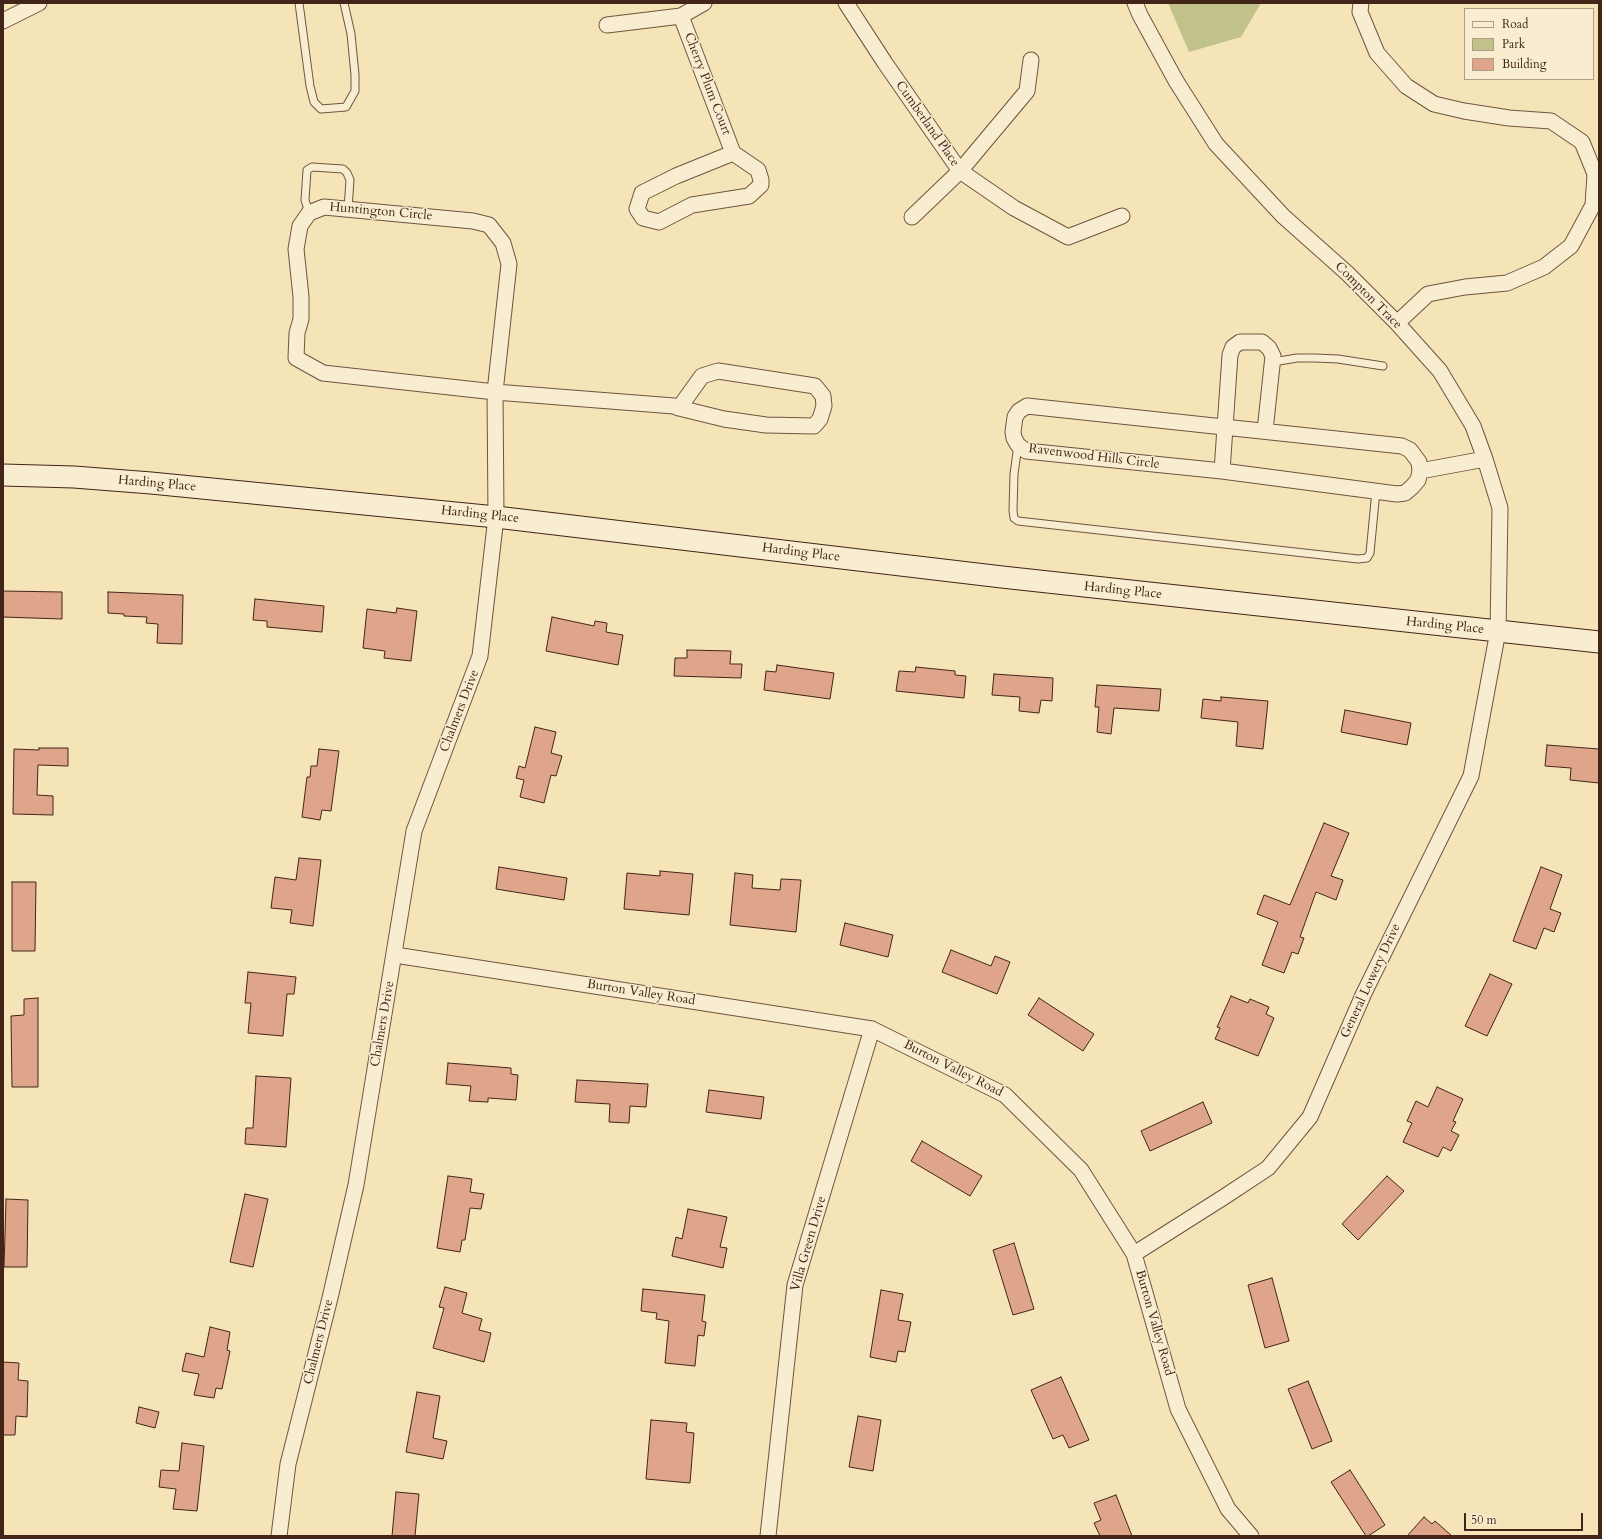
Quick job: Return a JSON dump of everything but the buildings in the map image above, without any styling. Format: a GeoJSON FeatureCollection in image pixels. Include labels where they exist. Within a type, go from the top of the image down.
{"type":"FeatureCollection","features":[{"type":"Feature","properties":{"kind":"main road","name":"Harding Place"},"geometry":{"type":"LineString","coordinates":[[3,475],[74,477],[151,482],[496,517],[1010,578],[1599,642]]}},
{"type":"Feature","properties":{"kind":"street"},"geometry":{"type":"LineString","coordinates":[[3,20],[39,3]]}},
{"type":"Feature","properties":{"kind":"street"},"geometry":{"type":"LineString","coordinates":[[608,25],[681,16],[704,3]]}},
{"type":"Feature","properties":{"kind":"street","name":"Cumberland Place"},"geometry":{"type":"LineString","coordinates":[[846,3],[884,62],[960,171],[1014,208],[1068,237],[1122,216]]}},
{"type":"Feature","properties":{"kind":"street","name":"Compton Trace"},"geometry":{"type":"LineString","coordinates":[[1136,3],[1140,15],[1176,81],[1216,144],[1283,216],[1347,273],[1440,371],[1473,426],[1500,508],[1498,631]]}},
{"type":"Feature","properties":{"kind":"street"},"geometry":{"type":"LineString","coordinates":[[1360,3],[1360,12],[1377,53],[1406,86],[1434,104],[1464,112],[1509,118],[1551,121],[1582,142],[1595,174],[1593,205],[1571,246],[1544,267],[1507,283],[1465,287],[1428,294],[1397,324]]}},
{"type":"Feature","properties":{"kind":"street","name":"Cherry Plum Court"},"geometry":{"type":"LineString","coordinates":[[681,16],[732,153],[758,170],[761,185],[749,196],[692,206],[659,222],[642,218],[637,209],[642,193],[676,176],[732,153]]}},
{"type":"Feature","properties":{"kind":"street"},"geometry":{"type":"LineString","coordinates":[[912,217],[960,171],[1027,92],[1031,60]]}},
{"type":"Feature","properties":{"kind":"street","name":"Huntington Circle"},"geometry":{"type":"LineString","coordinates":[[309,213],[324,207],[473,221],[489,225],[503,243],[509,264],[496,392],[496,517]]}},
{"type":"Feature","properties":{"kind":"street"},"geometry":{"type":"LineString","coordinates":[[309,213],[300,226],[296,249],[301,297],[301,319],[297,333],[296,358],[323,373],[496,392],[679,408],[724,419],[766,425],[814,426],[820,419],[824,406],[823,396],[815,386],[718,371],[702,376],[679,408]]}},
{"type":"Feature","properties":{"kind":"street"},"geometry":{"type":"LineString","coordinates":[[1222,472],[1230,355],[1233,347],[1240,342],[1262,342],[1269,348],[1273,356],[1265,432]]}},
{"type":"Feature","properties":{"kind":"street","name":"Ravenwood Hills Circle"},"geometry":{"type":"LineString","coordinates":[[1027,406],[1265,432],[1402,446],[1410,450],[1419,462],[1420,471],[1418,480],[1405,492],[1397,494],[1222,472],[1026,452],[1018,445],[1014,438],[1013,432],[1015,418],[1019,411],[1027,406]]}},
{"type":"Feature","properties":{"kind":"street"},"geometry":{"type":"LineString","coordinates":[[1420,471],[1485,459]]}},
{"type":"Feature","properties":{"kind":"street","name":"Chalmers Drive"},"geometry":{"type":"LineString","coordinates":[[278,1536],[288,1464],[330,1298],[356,1185],[414,832],[480,656],[496,517]]}},
{"type":"Feature","properties":{"kind":"street","name":"General Lowery Drive"},"geometry":{"type":"LineString","coordinates":[[1134,1254],[1268,1168],[1310,1117],[1364,993],[1471,776],[1498,631]]}},
{"type":"Feature","properties":{"kind":"street","name":"Burton Valley Road"},"geometry":{"type":"LineString","coordinates":[[395,955],[872,1029],[1006,1095],[1081,1170],[1134,1254],[1178,1409],[1228,1509],[1251,1536]]}},
{"type":"Feature","properties":{"kind":"street","name":"Villa Green Drive"},"geometry":{"type":"LineString","coordinates":[[768,1536],[795,1285],[872,1029]]}},
{"type":"Feature","properties":{"kind":"lane"},"geometry":{"type":"LineString","coordinates":[[300,3],[310,86],[314,102],[321,109],[346,107],[356,92],[356,75],[351,34],[344,3]]}},
{"type":"Feature","properties":{"kind":"lane"},"geometry":{"type":"LineString","coordinates":[[309,213],[305,200],[307,170],[312,167],[343,169],[347,173],[350,180],[348,209]]}},
{"type":"Feature","properties":{"kind":"lane"},"geometry":{"type":"LineString","coordinates":[[1273,362],[1297,358],[1315,358],[1338,359],[1383,366]]}},
{"type":"Feature","properties":{"kind":"lane"},"geometry":{"type":"LineString","coordinates":[[1018,445],[1014,474],[1013,511],[1014,518],[1018,521],[1358,559],[1367,558],[1370,553],[1376,491]]}},
{"type":"Feature","properties":{"kind":"green space"},"geometry":{"type":"Polygon","coordinates":[[[1168,3],[1261,3],[1241,37],[1189,52],[1168,3]]]}}]}
